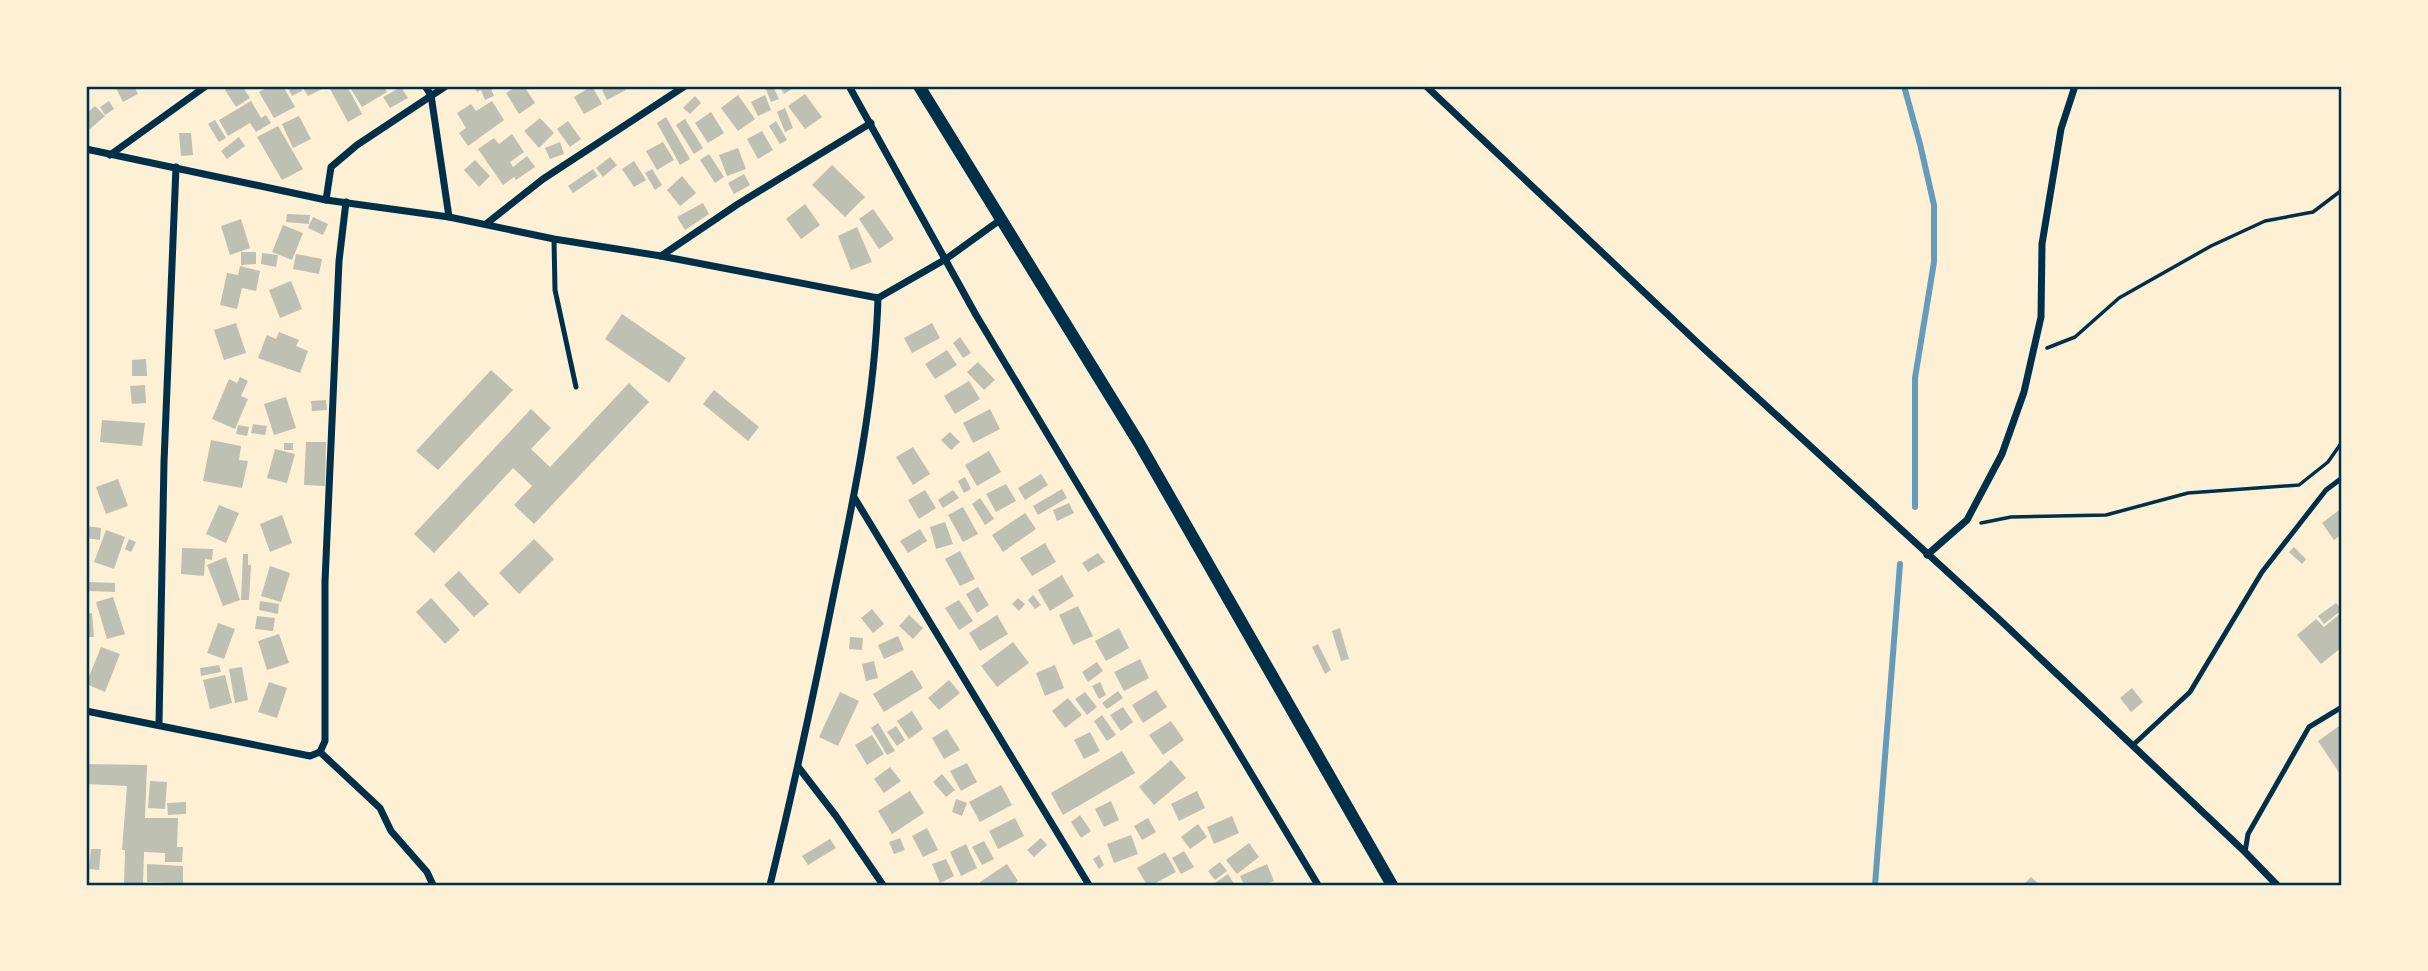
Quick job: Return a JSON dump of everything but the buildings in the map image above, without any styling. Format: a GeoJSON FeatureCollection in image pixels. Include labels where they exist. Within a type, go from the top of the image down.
{"type":"FeatureCollection","features":[{"type":"Feature","properties":{"kind":"street"},"geometry":{"type":"LineString","coordinates":[[110,155],[206,86]]}},
{"type":"Feature","properties":{"kind":"street"},"geometry":{"type":"LineString","coordinates":[[425,86],[431,95],[449,217]]}},
{"type":"Feature","properties":{"kind":"street"},"geometry":{"type":"LineString","coordinates":[[326,200],[331,167],[358,145],[446,86]]}},
{"type":"Feature","properties":{"kind":"street"},"geometry":{"type":"LineString","coordinates":[[486,224],[543,179],[685,86]]}},
{"type":"Feature","properties":{"kind":"street"},"geometry":{"type":"LineString","coordinates":[[849,86],[976,315],[1318,885]]}},
{"type":"Feature","properties":{"kind":"street"},"geometry":{"type":"LineString","coordinates":[[919,86],[1139,443],[1392,885]]}},
{"type":"Feature","properties":{"kind":"street"},"geometry":{"type":"LineString","coordinates":[[1426,86],[2245,852],[2277,885]]}},
{"type":"Feature","properties":{"kind":"street"},"geometry":{"type":"LineString","coordinates":[[1927,555],[1967,520],[2001,454],[2024,392],[2041,317],[2042,244],[2060,129],[2076,86]]}},
{"type":"Feature","properties":{"kind":"street"},"geometry":{"type":"LineString","coordinates":[[661,256],[738,204],[871,123]]}},
{"type":"Feature","properties":{"kind":"street"},"geometry":{"type":"LineString","coordinates":[[86,149],[326,200],[449,217],[554,239],[661,256],[878,298],[946,259],[1000,220]]}},
{"type":"Feature","properties":{"kind":"street"},"geometry":{"type":"LineString","coordinates":[[159,724],[164,462],[176,167]]}},
{"type":"Feature","properties":{"kind":"street"},"geometry":{"type":"LineString","coordinates":[[86,710],[310,756],[320,752],[325,741],[325,582],[339,261],[346,202]]}},
{"type":"Feature","properties":{"kind":"street"},"geometry":{"type":"LineString","coordinates":[[770,885],[799,768],[854,497],[877,331],[878,298]]}},
{"type":"Feature","properties":{"kind":"street"},"geometry":{"type":"LineString","coordinates":[[854,497],[1089,885]]}},
{"type":"Feature","properties":{"kind":"street"},"geometry":{"type":"LineString","coordinates":[[320,752],[380,808],[391,831],[427,872],[433,885]]}},
{"type":"Feature","properties":{"kind":"street"},"geometry":{"type":"LineString","coordinates":[[799,768],[883,885]]}},
{"type":"Feature","properties":{"kind":"lane"},"geometry":{"type":"LineString","coordinates":[[554,239],[555,290],[576,387]]}},
{"type":"Feature","properties":{"kind":"lane"},"geometry":{"type":"LineString","coordinates":[[2132,746],[2190,692],[2262,572],[2326,490],[2342,478]]}},
{"type":"Feature","properties":{"kind":"lane"},"geometry":{"type":"LineString","coordinates":[[2245,852],[2248,834],[2309,727],[2342,707]]}},
{"type":"Feature","properties":{"kind":"path"},"geometry":{"type":"LineString","coordinates":[[2032,355],[2075,337],[2119,298],[2211,246],[2265,221],[2313,212],[2342,190]]}},
{"type":"Feature","properties":{"kind":"path"},"geometry":{"type":"LineString","coordinates":[[1958,527],[2011,517],[2106,515],[2188,493],[2298,485],[2328,462],[2342,442]]}},
{"type":"Feature","properties":{"kind":"waterway"},"geometry":{"type":"LineString","coordinates":[[1904,86],[1934,205],[1934,262],[1915,378],[1915,507]]}},
{"type":"Feature","properties":{"kind":"waterway"},"geometry":{"type":"LineString","coordinates":[[1875,885],[1900,564]]}}]}
